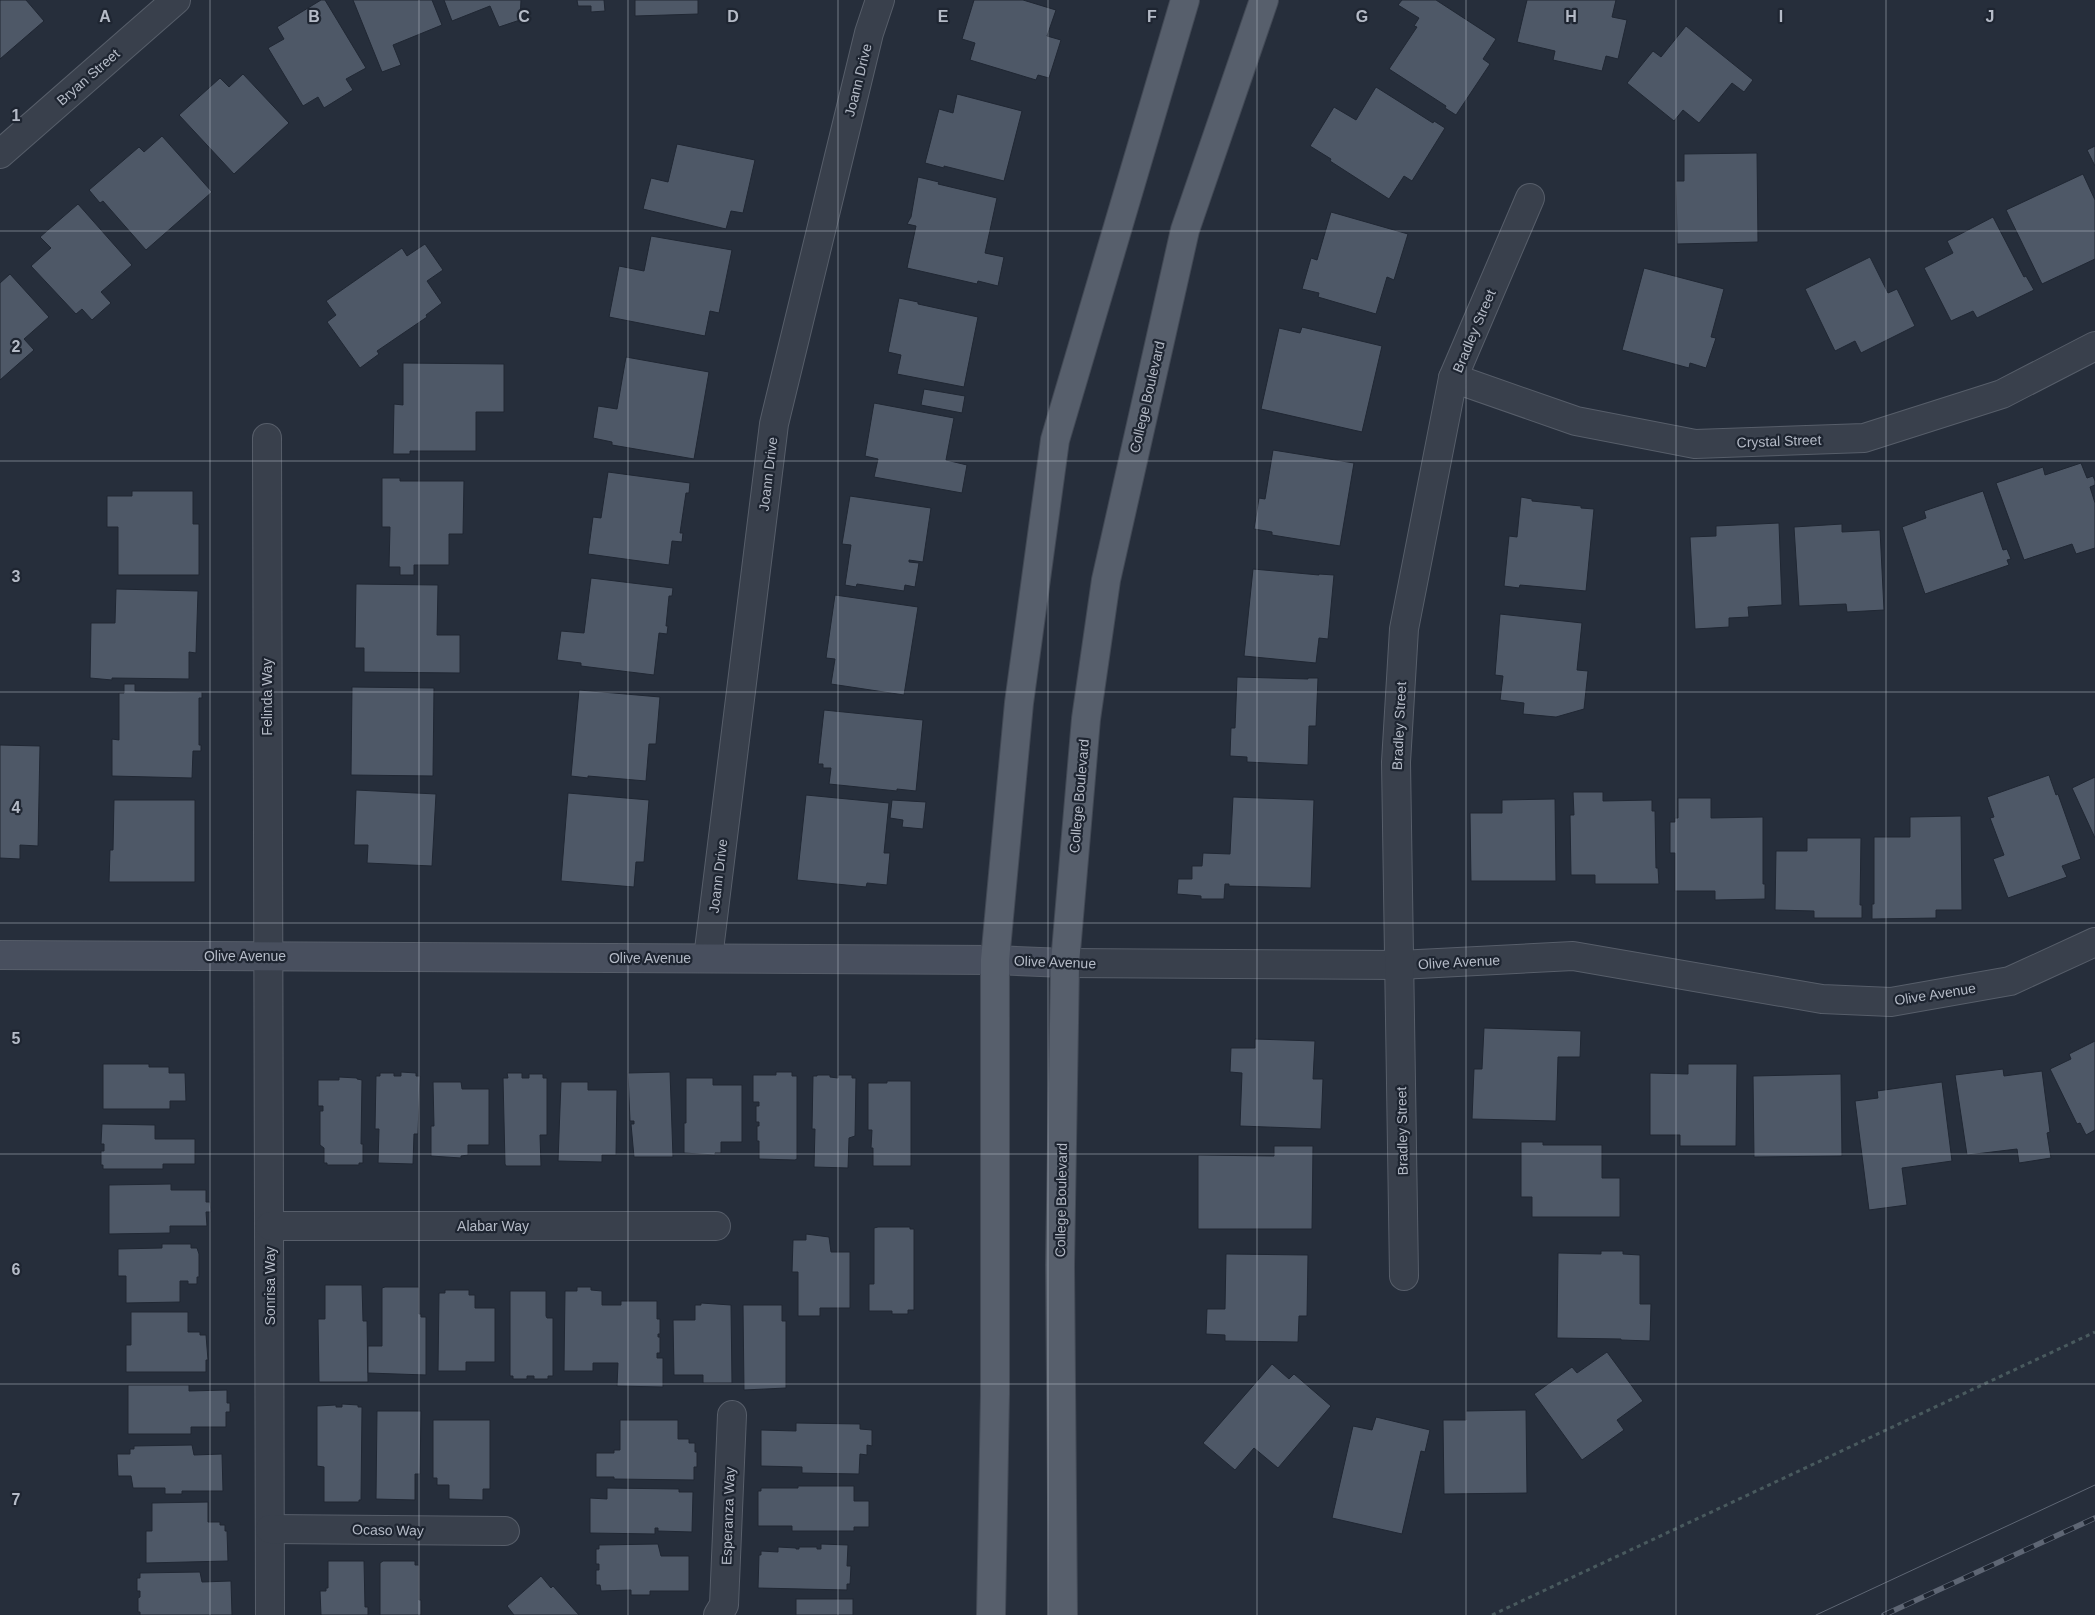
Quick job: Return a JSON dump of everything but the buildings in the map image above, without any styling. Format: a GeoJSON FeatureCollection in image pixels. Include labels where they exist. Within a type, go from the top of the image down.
{"type":"FeatureCollection","features":[{"type":"Feature","properties":{"kind":"main road"},"geometry":{"type":"LineString","coordinates":[[991,1615],[995,1374],[995,960],[1020,703],[1055,440],[1185,0]]}},
{"type":"Feature","properties":{"kind":"main road","name":"College Boulevard"},"geometry":{"type":"LineString","coordinates":[[1063,1615],[1060,1265],[1065,963],[1086,719],[1106,580],[1184,230],[1264,0]]}},
{"type":"Feature","properties":{"kind":"main road","name":"Olive Avenue"},"geometry":{"type":"LineString","coordinates":[[0,955],[995,960],[1065,963]]}},
{"type":"Feature","properties":{"kind":"street","name":"Bryan Street"},"geometry":{"type":"LineString","coordinates":[[0,154],[176,0]]}},
{"type":"Feature","properties":{"kind":"street","name":"Joann Drive"},"geometry":{"type":"LineString","coordinates":[[708,958],[774,424],[865,52],[880,0]]}},
{"type":"Feature","properties":{"kind":"street","name":"Bradley Street"},"geometry":{"type":"LineString","coordinates":[[1404,1276],[1396,762],[1404,629],[1453,378],[1530,198]]}},
{"type":"Feature","properties":{"kind":"street","name":"Crystal Street"},"geometry":{"type":"LineString","coordinates":[[1453,378],[1576,421],[1696,444],[1864,438],[2002,394],[2095,346]]}},
{"type":"Feature","properties":{"kind":"street","name":"Felinda Way"},"geometry":{"type":"LineString","coordinates":[[267,438],[267,956]]}},
{"type":"Feature","properties":{"kind":"street","name":"Olive Avenue"},"geometry":{"type":"LineString","coordinates":[[1065,963],[1400,965],[1573,956],[1822,999],[1891,1002],[2010,981],[2095,942]]}},
{"type":"Feature","properties":{"kind":"street","name":"Sonrisa Way"},"geometry":{"type":"LineString","coordinates":[[267,956],[270,1226],[270,1615]]}},
{"type":"Feature","properties":{"kind":"street","name":"Alabar Way"},"geometry":{"type":"LineString","coordinates":[[270,1226],[716,1226]]}},
{"type":"Feature","properties":{"kind":"street","name":"Esperanza Way"},"geometry":{"type":"LineString","coordinates":[[718,1615],[724,1604],[732,1415]]}},
{"type":"Feature","properties":{"kind":"street","name":"Ocaso Way"},"geometry":{"type":"LineString","coordinates":[[270,1529],[505,1532]]}},
{"type":"Feature","properties":{"kind":"path"},"geometry":{"type":"LineString","coordinates":[[1492,1615],[2095,1332]]}},
{"type":"Feature","properties":{"kind":"tram line"},"geometry":{"type":"LineString","coordinates":[[1816,1615],[2095,1485]]}},
{"type":"Feature","properties":{"kind":"railway"},"geometry":{"type":"LineString","coordinates":[[1884,1615],[2095,1518]]}}]}
